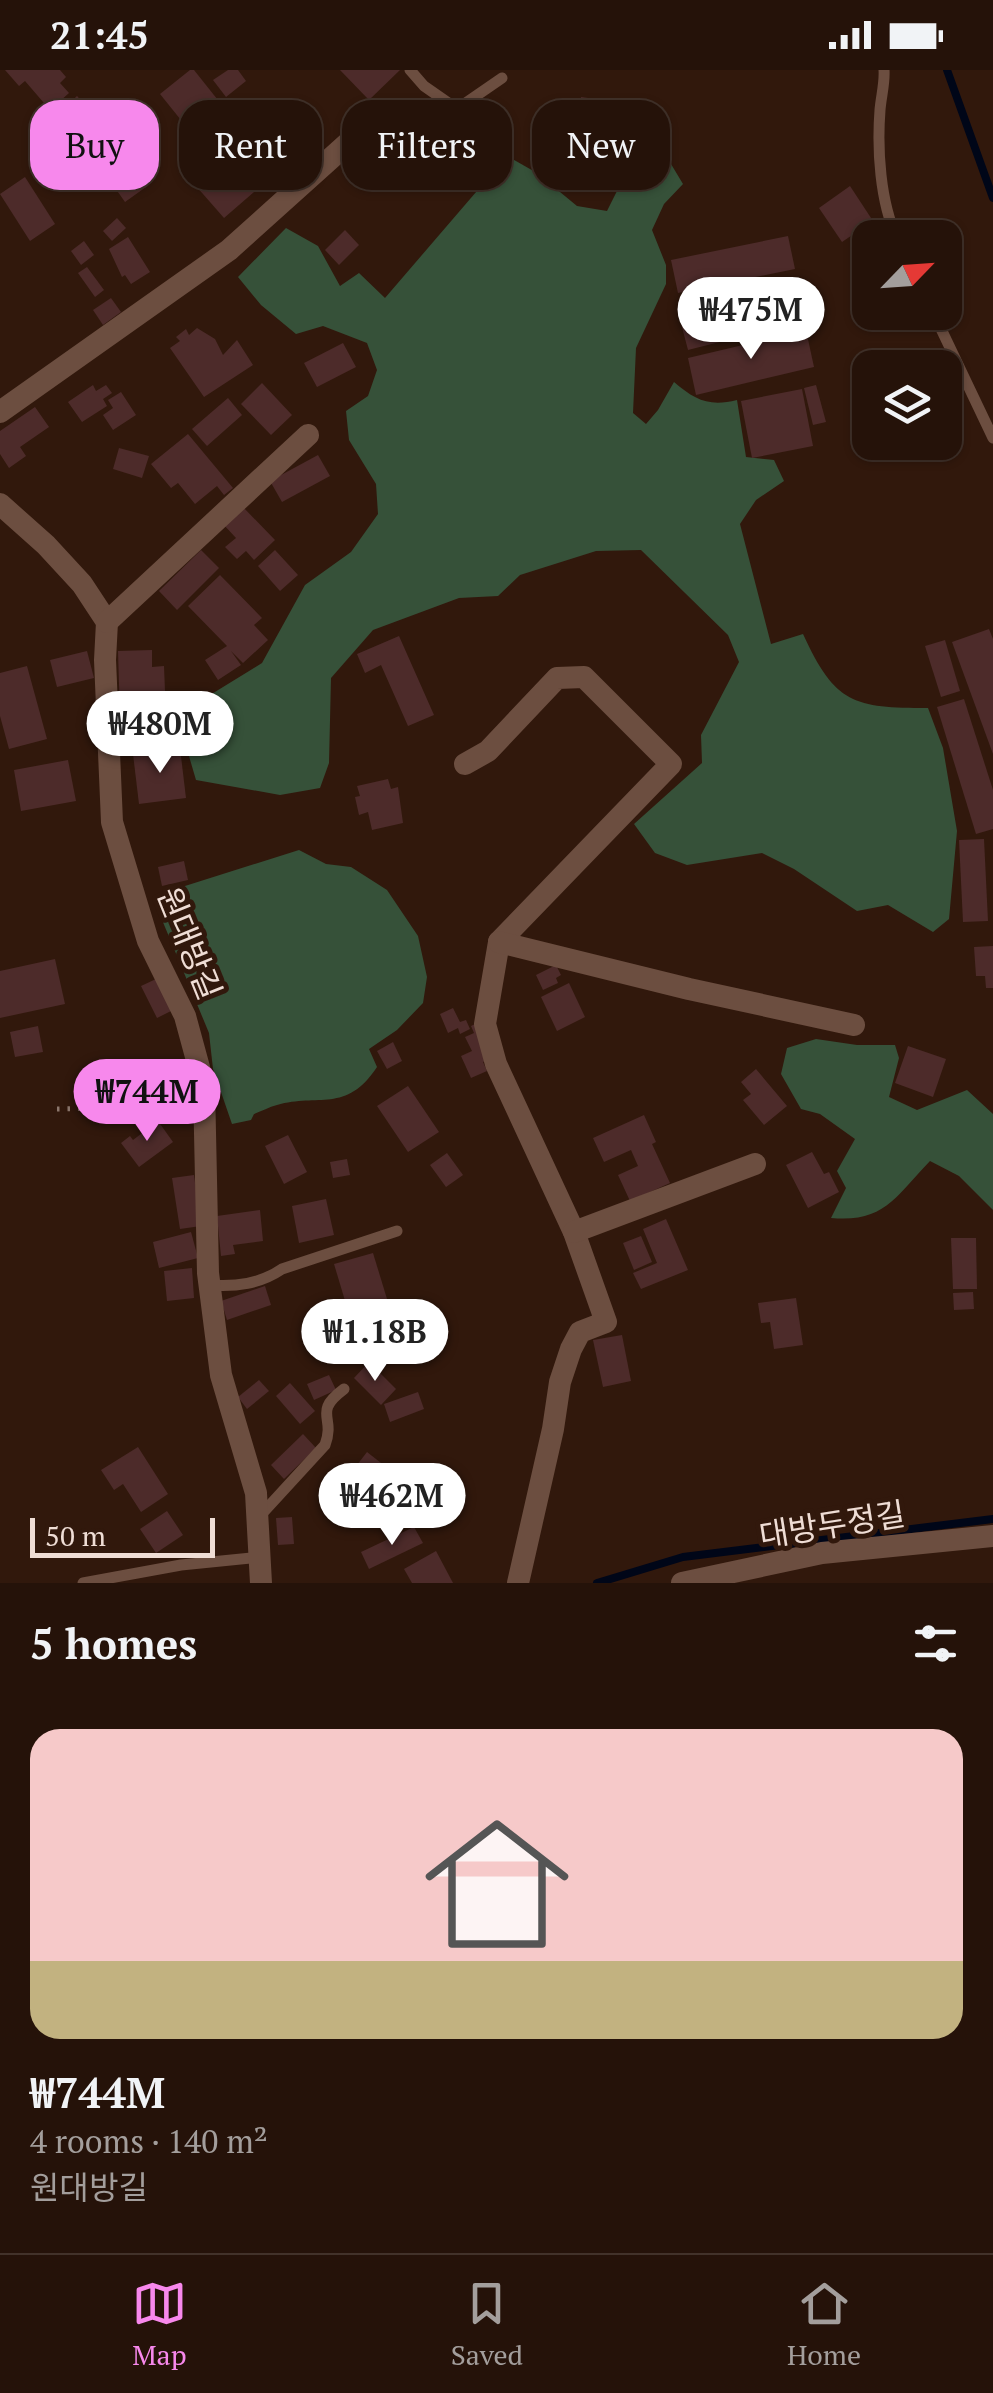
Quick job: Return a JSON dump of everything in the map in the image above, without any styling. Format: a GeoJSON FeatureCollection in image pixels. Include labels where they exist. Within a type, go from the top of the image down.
{"type":"FeatureCollection","features":[{"type":"Feature","properties":{"kind":"street"},"geometry":{"type":"LineString","coordinates":[[0,412],[230,250],[342,148]]}},
{"type":"Feature","properties":{"kind":"street"},"geometry":{"type":"LineString","coordinates":[[0,504],[70,570],[107,622],[308,435]]}},
{"type":"Feature","properties":{"kind":"street","name":"원대방길"},"geometry":{"type":"LineString","coordinates":[[107,622],[112,822],[148,940],[185,1016],[204,1086],[209,1285],[221,1375],[256,1493],[261,1583]]}},
{"type":"Feature","properties":{"kind":"street"},"geometry":{"type":"LineString","coordinates":[[465,764],[488,751],[557,678],[584,678],[671,764],[499,942],[485,1024],[496,1064],[574,1232],[606,1322],[580,1332],[571,1349],[560,1382],[518,1583]]}},
{"type":"Feature","properties":{"kind":"street"},"geometry":{"type":"LineString","coordinates":[[499,942],[854,1025]]}},
{"type":"Feature","properties":{"kind":"street"},"geometry":{"type":"LineString","coordinates":[[574,1232],[756,1164]]}},
{"type":"Feature","properties":{"kind":"street","name":"대방두정길"},"geometry":{"type":"LineString","coordinates":[[682,1583],[822,1553],[993,1536]]}},
{"type":"Feature","properties":{"kind":"lane"},"geometry":{"type":"LineString","coordinates":[[410,70],[424,86],[457,109],[502,78]]}},
{"type":"Feature","properties":{"kind":"lane"},"geometry":{"type":"LineString","coordinates":[[884,70],[881,153],[889,220]]}},
{"type":"Feature","properties":{"kind":"lane"},"geometry":{"type":"LineString","coordinates":[[942,330],[993,438]]}},
{"type":"Feature","properties":{"kind":"lane"},"geometry":{"type":"LineString","coordinates":[[209,1285],[232,1287],[268,1279],[282,1269],[397,1231]]}},
{"type":"Feature","properties":{"kind":"lane"},"geometry":{"type":"LineString","coordinates":[[258,1518],[325,1445],[329,1435],[326,1411],[330,1400],[344,1389]]}},
{"type":"Feature","properties":{"kind":"lane"},"geometry":{"type":"LineString","coordinates":[[82,1583],[181,1564],[262,1557]]}},
{"type":"Feature","properties":{"kind":"path"},"geometry":{"type":"LineString","coordinates":[[57,1109],[164,1108],[204,1115]]}},
{"type":"Feature","properties":{"kind":"green space"},"geometry":{"type":"Polygon","coordinates":[[[512,159],[532,170],[532,190],[558,190],[577,206],[607,211],[618,190],[670,190],[670,162],[683,184],[664,204],[652,230],[666,265],[666,284],[636,348],[633,413],[646,424],[674,382],[703,400],[737,400],[746,457],[774,460],[784,481],[756,500],[740,524],[771,644],[803,634],[826,675],[850,697],[882,706],[928,708],[943,748],[957,831],[949,919],[933,932],[888,905],[857,911],[794,869],[762,853],[687,865],[655,853],[634,824],[702,763],[701,735],[739,662],[728,635],[641,550],[596,551],[520,575],[498,596],[459,598],[373,630],[331,678],[329,763],[320,788],[280,795],[196,780],[179,722],[197,703],[262,663],[305,585],[351,552],[378,514],[376,484],[349,440],[346,411],[368,396],[377,370],[367,343],[323,326],[296,334],[261,305],[238,277],[286,228],[318,246],[340,286],[359,273],[385,298],[478,190],[512,190],[512,159]]]}},
{"type":"Feature","properties":{"kind":"green space"},"geometry":{"type":"Polygon","coordinates":[[[299,850],[326,864],[351,867],[387,890],[418,936],[427,977],[423,1003],[397,1030],[369,1049],[377,1067],[354,1091],[343,1097],[277,1105],[254,1114],[251,1120],[232,1124],[213,1069],[209,1033],[155,903],[166,892],[299,850]]]}},
{"type":"Feature","properties":{"kind":"green space"},"geometry":{"type":"Polygon","coordinates":[[[816,1039],[895,1045],[899,1058],[889,1097],[917,1110],[967,1090],[993,1114],[993,1210],[959,1176],[930,1161],[898,1196],[877,1211],[831,1218],[846,1188],[837,1171],[855,1139],[820,1114],[801,1109],[781,1074],[787,1048],[816,1039]]]}},
{"type":"Feature","properties":{"kind":"building"},"geometry":{"type":"Polygon","coordinates":[[[5,70],[60,70],[66,77],[60,83],[69,93],[61,100],[41,100],[25,81],[19,86],[5,70]]]}},
{"type":"Feature","properties":{"kind":"building"},"geometry":{"type":"Polygon","coordinates":[[[194,70],[218,100],[179,100],[179,118],[160,94],[194,70]]]}},
{"type":"Feature","properties":{"kind":"building"},"geometry":{"type":"Polygon","coordinates":[[[228,70],[238,70],[246,81],[226,97],[213,80],[228,70]]]}},
{"type":"Feature","properties":{"kind":"building"},"geometry":{"type":"Polygon","coordinates":[[[340,70],[400,70],[369,100],[340,70]]]}},
{"type":"Feature","properties":{"kind":"building"},"geometry":{"type":"Polygon","coordinates":[[[25,177],[55,224],[30,241],[0,194],[25,177]]]}},
{"type":"Feature","properties":{"kind":"building"},"geometry":{"type":"Polygon","coordinates":[[[850,186],[872,220],[852,220],[852,235],[842,242],[819,208],[850,186]]]}},
{"type":"Feature","properties":{"kind":"building"},"geometry":{"type":"Polygon","coordinates":[[[117,190],[142,190],[125,202],[117,190]]]}},
{"type":"Feature","properties":{"kind":"building"},"geometry":{"type":"Polygon","coordinates":[[[200,190],[252,190],[254,192],[224,218],[200,190]]]}},
{"type":"Feature","properties":{"kind":"building"},"geometry":{"type":"Polygon","coordinates":[[[117,218],[126,228],[112,241],[103,231],[117,218]]]}},
{"type":"Feature","properties":{"kind":"building"},"geometry":{"type":"Polygon","coordinates":[[[345,230],[359,245],[339,265],[325,250],[345,230]]]}},
{"type":"Feature","properties":{"kind":"building"},"geometry":{"type":"Polygon","coordinates":[[[788,236],[795,269],[678,293],[671,260],[788,236]]]}},
{"type":"Feature","properties":{"kind":"building"},"geometry":{"type":"Polygon","coordinates":[[[128,237],[150,272],[131,284],[125,275],[122,277],[109,249],[128,237]]]}},
{"type":"Feature","properties":{"kind":"building"},"geometry":{"type":"Polygon","coordinates":[[[84,241],[94,255],[81,265],[71,251],[84,241]]]}},
{"type":"Feature","properties":{"kind":"building"},"geometry":{"type":"Polygon","coordinates":[[[87,267],[104,290],[95,297],[78,273],[87,267]]]}},
{"type":"Feature","properties":{"kind":"building"},"geometry":{"type":"Polygon","coordinates":[[[774,285],[777,296],[787,294],[795,323],[688,350],[677,308],[774,285]]]}},
{"type":"Feature","properties":{"kind":"building"},"geometry":{"type":"Polygon","coordinates":[[[111,298],[121,312],[103,325],[93,310],[111,298]]]}},
{"type":"Feature","properties":{"kind":"building"},"geometry":{"type":"Polygon","coordinates":[[[197,328],[215,339],[223,355],[237,340],[253,365],[204,397],[170,348],[180,341],[176,337],[186,329],[189,335],[197,328]]]}},
{"type":"Feature","properties":{"kind":"building"},"geometry":{"type":"Polygon","coordinates":[[[806,330],[814,367],[696,395],[688,358],[806,330]]]}},
{"type":"Feature","properties":{"kind":"building"},"geometry":{"type":"Polygon","coordinates":[[[343,343],[356,367],[317,387],[304,363],[343,343]]]}},
{"type":"Feature","properties":{"kind":"building"},"geometry":{"type":"Polygon","coordinates":[[[262,383],[292,415],[271,435],[241,404],[262,383]]]}},
{"type":"Feature","properties":{"kind":"building"},"geometry":{"type":"Polygon","coordinates":[[[93,385],[96,391],[106,385],[112,393],[103,399],[107,406],[82,422],[68,402],[93,385]]]}},
{"type":"Feature","properties":{"kind":"building"},"geometry":{"type":"Polygon","coordinates":[[[816,385],[826,422],[813,425],[804,388],[816,385]]]}},
{"type":"Feature","properties":{"kind":"building"},"geometry":{"type":"Polygon","coordinates":[[[802,389],[813,446],[752,458],[741,401],[802,389]]]}},
{"type":"Feature","properties":{"kind":"building"},"geometry":{"type":"Polygon","coordinates":[[[121,392],[136,415],[113,430],[103,415],[113,408],[108,400],[121,392]]]}},
{"type":"Feature","properties":{"kind":"building"},"geometry":{"type":"Polygon","coordinates":[[[228,398],[242,415],[207,446],[192,429],[228,398]]]}},
{"type":"Feature","properties":{"kind":"building"},"geometry":{"type":"Polygon","coordinates":[[[35,407],[49,427],[20,447],[26,456],[9,468],[0,454],[0,431],[35,407]]]}},
{"type":"Feature","properties":{"kind":"building"},"geometry":{"type":"Polygon","coordinates":[[[188,434],[233,488],[224,495],[217,486],[195,504],[178,483],[171,488],[151,464],[188,434]]]}},
{"type":"Feature","properties":{"kind":"building"},"geometry":{"type":"Polygon","coordinates":[[[119,448],[149,456],[142,478],[113,469],[119,448]]]}},
{"type":"Feature","properties":{"kind":"building"},"geometry":{"type":"Polygon","coordinates":[[[318,455],[330,476],[282,502],[270,481],[318,455]]]}},
{"type":"Feature","properties":{"kind":"building"},"geometry":{"type":"Polygon","coordinates":[[[242,506],[275,540],[254,560],[246,551],[237,559],[225,547],[236,538],[223,524],[242,506]]]}},
{"type":"Feature","properties":{"kind":"building"},"geometry":{"type":"Polygon","coordinates":[[[201,550],[219,568],[177,610],[159,591],[201,550]]]}},
{"type":"Feature","properties":{"kind":"building"},"geometry":{"type":"Polygon","coordinates":[[[275,550],[298,575],[280,591],[258,566],[275,550]]]}},
{"type":"Feature","properties":{"kind":"building"},"geometry":{"type":"Polygon","coordinates":[[[220,575],[262,618],[254,625],[268,640],[243,663],[231,651],[241,665],[218,680],[205,660],[227,646],[188,606],[220,575]]]}},
{"type":"Feature","properties":{"kind":"building"},"geometry":{"type":"Polygon","coordinates":[[[989,629],[993,639],[993,754],[952,642],[989,629]]]}},
{"type":"Feature","properties":{"kind":"building"},"geometry":{"type":"Polygon","coordinates":[[[399,636],[434,715],[408,726],[381,665],[365,673],[357,654],[399,636]]]}},
{"type":"Feature","properties":{"kind":"building"},"geometry":{"type":"Polygon","coordinates":[[[945,640],[960,691],[941,697],[925,646],[945,640]]]}},
{"type":"Feature","properties":{"kind":"building"},"geometry":{"type":"Polygon","coordinates":[[[152,650],[152,667],[164,666],[166,716],[120,717],[118,651],[152,650]]]}},
{"type":"Feature","properties":{"kind":"building"},"geometry":{"type":"Polygon","coordinates":[[[87,651],[94,678],[57,687],[50,660],[87,651]]]}},
{"type":"Feature","properties":{"kind":"building"},"geometry":{"type":"Polygon","coordinates":[[[27,666],[47,739],[9,749],[0,716],[0,673],[27,666]]]}},
{"type":"Feature","properties":{"kind":"building"},"geometry":{"type":"Polygon","coordinates":[[[964,699],[993,790],[993,829],[976,834],[937,707],[964,699]]]}},
{"type":"Feature","properties":{"kind":"building"},"geometry":{"type":"Polygon","coordinates":[[[180,748],[186,798],[139,804],[133,754],[180,748]]]}},
{"type":"Feature","properties":{"kind":"building"},"geometry":{"type":"Polygon","coordinates":[[[68,760],[76,801],[21,811],[14,770],[68,760]]]}},
{"type":"Feature","properties":{"kind":"building"},"geometry":{"type":"Polygon","coordinates":[[[388,779],[391,789],[398,787],[403,823],[372,830],[368,812],[359,815],[357,786],[388,779]]]}},
{"type":"Feature","properties":{"kind":"building"},"geometry":{"type":"Polygon","coordinates":[[[984,839],[988,921],[963,922],[959,840],[984,839]]]}},
{"type":"Feature","properties":{"kind":"building"},"geometry":{"type":"Polygon","coordinates":[[[184,861],[188,880],[162,886],[158,867],[184,861]]]}},
{"type":"Feature","properties":{"kind":"building"},"geometry":{"type":"Polygon","coordinates":[[[993,946],[993,988],[986,988],[985,976],[976,976],[974,947],[993,946]]]}},
{"type":"Feature","properties":{"kind":"building"},"geometry":{"type":"Polygon","coordinates":[[[55,959],[65,1004],[0,1018],[0,971],[55,959]]]}},
{"type":"Feature","properties":{"kind":"building"},"geometry":{"type":"Polygon","coordinates":[[[556,965],[561,975],[556,978],[558,983],[543,990],[536,975],[556,965]]]}},
{"type":"Feature","properties":{"kind":"building"},"geometry":{"type":"Polygon","coordinates":[[[156,979],[171,1011],[157,1018],[141,986],[156,979]]]}},
{"type":"Feature","properties":{"kind":"building"},"geometry":{"type":"Polygon","coordinates":[[[569,983],[585,1017],[557,1031],[541,997],[569,983]]]}},
{"type":"Feature","properties":{"kind":"building"},"geometry":{"type":"Polygon","coordinates":[[[453,1008],[460,1022],[466,1020],[470,1029],[460,1034],[458,1028],[448,1033],[440,1014],[453,1008]]]}},
{"type":"Feature","properties":{"kind":"building"},"geometry":{"type":"Polygon","coordinates":[[[477,1023],[488,1060],[483,1062],[487,1071],[471,1078],[461,1056],[472,1051],[465,1037],[474,1033],[471,1026],[477,1023]]]}},
{"type":"Feature","properties":{"kind":"building"},"geometry":{"type":"Polygon","coordinates":[[[38,1026],[43,1052],[15,1057],[10,1032],[38,1026]]]}},
{"type":"Feature","properties":{"kind":"building"},"geometry":{"type":"Polygon","coordinates":[[[393,1042],[402,1061],[387,1069],[377,1051],[393,1042]]]}},
{"type":"Feature","properties":{"kind":"building"},"geometry":{"type":"Polygon","coordinates":[[[908,1046],[946,1059],[933,1097],[895,1083],[908,1046]]]}},
{"type":"Feature","properties":{"kind":"building"},"geometry":{"type":"Polygon","coordinates":[[[756,1069],[787,1106],[764,1125],[743,1100],[751,1094],[741,1082],[756,1069]]]}},
{"type":"Feature","properties":{"kind":"building"},"geometry":{"type":"Polygon","coordinates":[[[408,1086],[439,1132],[408,1152],[377,1106],[408,1086]]]}},
{"type":"Feature","properties":{"kind":"building"},"geometry":{"type":"Polygon","coordinates":[[[644,1115],[670,1183],[630,1201],[618,1175],[638,1166],[631,1150],[604,1162],[593,1138],[644,1115]]]}},
{"type":"Feature","properties":{"kind":"building"},"geometry":{"type":"Polygon","coordinates":[[[158,1121],[173,1142],[139,1167],[121,1143],[130,1136],[133,1140],[158,1121]]]}},
{"type":"Feature","properties":{"kind":"building"},"geometry":{"type":"Polygon","coordinates":[[[288,1135],[307,1172],[284,1184],[265,1146],[288,1135]]]}},
{"type":"Feature","properties":{"kind":"building"},"geometry":{"type":"Polygon","coordinates":[[[812,1152],[839,1192],[808,1208],[786,1165],[812,1152]]]}},
{"type":"Feature","properties":{"kind":"building"},"geometry":{"type":"Polygon","coordinates":[[[447,1153],[463,1175],[446,1187],[430,1165],[447,1153]]]}},
{"type":"Feature","properties":{"kind":"building"},"geometry":{"type":"Polygon","coordinates":[[[347,1159],[350,1175],[333,1178],[330,1162],[347,1159]]]}},
{"type":"Feature","properties":{"kind":"building"},"geometry":{"type":"Polygon","coordinates":[[[194,1175],[201,1226],[180,1229],[172,1178],[194,1175]]]}},
{"type":"Feature","properties":{"kind":"building"},"geometry":{"type":"Polygon","coordinates":[[[326,1199],[334,1235],[299,1243],[292,1206],[326,1199]]]}},
{"type":"Feature","properties":{"kind":"building"},"geometry":{"type":"Polygon","coordinates":[[[260,1210],[263,1241],[233,1245],[235,1254],[221,1256],[217,1216],[260,1210]]]}},
{"type":"Feature","properties":{"kind":"building"},"geometry":{"type":"Polygon","coordinates":[[[666,1219],[688,1270],[641,1289],[633,1273],[657,1263],[643,1229],[666,1219]]]}},
{"type":"Feature","properties":{"kind":"building"},"geometry":{"type":"Polygon","coordinates":[[[191,1232],[198,1258],[159,1268],[153,1242],[191,1232]]]}},
{"type":"Feature","properties":{"kind":"building"},"geometry":{"type":"Polygon","coordinates":[[[641,1236],[652,1262],[634,1270],[623,1243],[641,1236]]]}},
{"type":"Feature","properties":{"kind":"building"},"geometry":{"type":"Polygon","coordinates":[[[951,1238],[976,1238],[977,1289],[953,1289],[951,1238]]]}},
{"type":"Feature","properties":{"kind":"building"},"geometry":{"type":"Polygon","coordinates":[[[373,1253],[391,1312],[352,1324],[334,1264],[373,1253]]]}},
{"type":"Feature","properties":{"kind":"building"},"geometry":{"type":"Polygon","coordinates":[[[192,1268],[194,1298],[167,1301],[164,1271],[192,1268]]]}},
{"type":"Feature","properties":{"kind":"building"},"geometry":{"type":"Polygon","coordinates":[[[265,1286],[271,1305],[227,1320],[221,1301],[265,1286]]]}},
{"type":"Feature","properties":{"kind":"building"},"geometry":{"type":"Polygon","coordinates":[[[973,1292],[974,1309],[954,1310],[953,1293],[973,1292]]]}},
{"type":"Feature","properties":{"kind":"building"},"geometry":{"type":"Polygon","coordinates":[[[796,1298],[803,1345],[774,1349],[770,1322],[761,1323],[758,1303],[796,1298]]]}},
{"type":"Feature","properties":{"kind":"building"},"geometry":{"type":"Polygon","coordinates":[[[622,1335],[631,1381],[603,1387],[593,1340],[622,1335]]]}},
{"type":"Feature","properties":{"kind":"building"},"geometry":{"type":"Polygon","coordinates":[[[369,1362],[396,1389],[381,1405],[354,1378],[369,1362]]]}},
{"type":"Feature","properties":{"kind":"building"},"geometry":{"type":"Polygon","coordinates":[[[329,1375],[336,1390],[314,1400],[307,1384],[329,1375]]]}},
{"type":"Feature","properties":{"kind":"building"},"geometry":{"type":"Polygon","coordinates":[[[259,1380],[269,1391],[247,1409],[238,1397],[259,1380]]]}},
{"type":"Feature","properties":{"kind":"building"},"geometry":{"type":"Polygon","coordinates":[[[290,1383],[315,1411],[300,1424],[276,1396],[290,1383]]]}},
{"type":"Feature","properties":{"kind":"building"},"geometry":{"type":"Polygon","coordinates":[[[418,1392],[424,1409],[390,1422],[384,1404],[418,1392]]]}},
{"type":"Feature","properties":{"kind":"building"},"geometry":{"type":"Polygon","coordinates":[[[303,1434],[316,1448],[284,1479],[271,1465],[303,1434]]]}},
{"type":"Feature","properties":{"kind":"building"},"geometry":{"type":"Polygon","coordinates":[[[138,1447],[168,1494],[141,1512],[123,1484],[114,1490],[101,1470],[138,1447]]]}},
{"type":"Feature","properties":{"kind":"building"},"geometry":{"type":"Polygon","coordinates":[[[367,1452],[404,1481],[377,1516],[340,1487],[367,1452]]]}},
{"type":"Feature","properties":{"kind":"building"},"geometry":{"type":"Polygon","coordinates":[[[167,1511],[183,1535],[156,1553],[140,1529],[167,1511]]]}},
{"type":"Feature","properties":{"kind":"building"},"geometry":{"type":"Polygon","coordinates":[[[292,1517],[294,1544],[278,1545],[276,1518],[292,1517]]]}},
{"type":"Feature","properties":{"kind":"building"},"geometry":{"type":"Polygon","coordinates":[[[414,1527],[423,1543],[369,1569],[361,1552],[414,1527]]]}},
{"type":"Feature","properties":{"kind":"building"},"geometry":{"type":"Polygon","coordinates":[[[436,1551],[453,1583],[412,1583],[404,1569],[436,1551]]]}},
{"type":"Feature","properties":{"kind":"waterway"},"geometry":{"type":"LineString","coordinates":[[947,70],[993,198]]}},
{"type":"Feature","properties":{"kind":"waterway"},"geometry":{"type":"LineString","coordinates":[[597,1583],[683,1557],[993,1519]]}}]}
